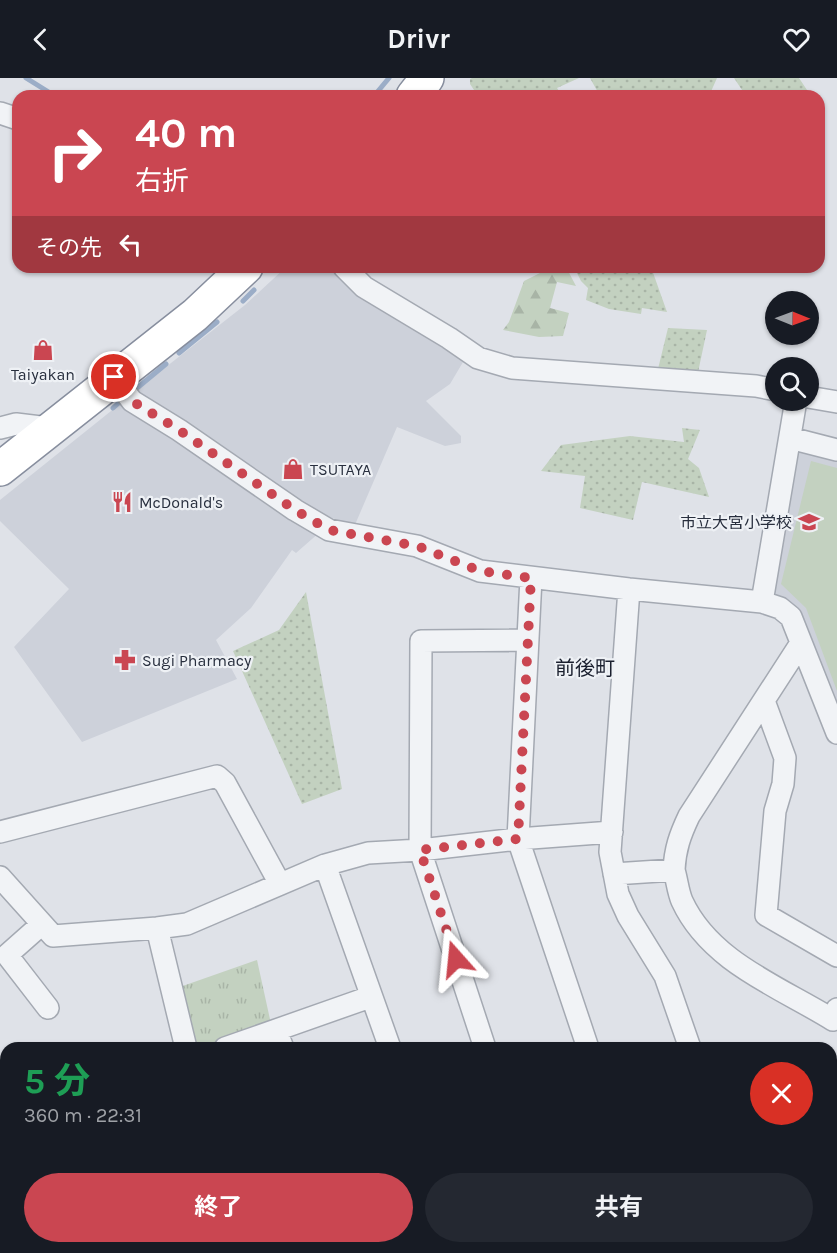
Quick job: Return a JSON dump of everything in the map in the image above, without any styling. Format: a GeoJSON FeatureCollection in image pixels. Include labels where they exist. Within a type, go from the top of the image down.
{"type":"FeatureCollection","features":[{"type":"Feature","properties":{"kind":"highway"},"geometry":{"type":"LineString","coordinates":[[418,90],[427,78]]}},
{"type":"Feature","properties":{"kind":"highway"},"geometry":{"type":"LineString","coordinates":[[0,469],[49,428],[195,315],[240,273]]}},
{"type":"Feature","properties":{"kind":"street"},"geometry":{"type":"LineString","coordinates":[[350,273],[364,287],[478,358],[512,368],[765,388]]}},
{"type":"Feature","properties":{"kind":"street"},"geometry":{"type":"LineString","coordinates":[[114,377],[132,401],[179,430],[295,510],[329,530],[417,546],[480,571],[762,602],[780,608],[791,617],[837,733]]}},
{"type":"Feature","properties":{"kind":"street"},"geometry":{"type":"LineString","coordinates":[[819,398],[837,402]]}},
{"type":"Feature","properties":{"kind":"street"},"geometry":{"type":"LineString","coordinates":[[762,602],[794,411]]}},
{"type":"Feature","properties":{"kind":"street"},"geometry":{"type":"LineString","coordinates":[[0,428],[16,424],[49,428]]}},
{"type":"Feature","properties":{"kind":"street"},"geometry":{"type":"LineString","coordinates":[[790,438],[837,450]]}},
{"type":"Feature","properties":{"kind":"street"},"geometry":{"type":"LineString","coordinates":[[531,578],[518,839],[586,1042]]}},
{"type":"Feature","properties":{"kind":"street"},"geometry":{"type":"LineString","coordinates":[[629,589],[610,852],[618,894],[628,916],[665,976],[688,1042]]}},
{"type":"Feature","properties":{"kind":"street"},"geometry":{"type":"LineString","coordinates":[[483,1042],[420,850],[421,641],[528,640]]}},
{"type":"Feature","properties":{"kind":"street"},"geometry":{"type":"LineString","coordinates":[[801,643],[689,816],[675,849],[674,870],[682,901],[696,923],[733,962],[833,1020],[837,1009]]}},
{"type":"Feature","properties":{"kind":"street"},"geometry":{"type":"LineString","coordinates":[[764,701],[785,758],[783,784],[775,811],[766,915],[837,956]]}},
{"type":"Feature","properties":{"kind":"street"},"geometry":{"type":"LineString","coordinates":[[0,832],[217,776],[225,783],[280,884]]}},
{"type":"Feature","properties":{"kind":"street"},"geometry":{"type":"LineString","coordinates":[[0,877],[53,936],[187,924],[325,866],[368,853],[612,832]]}},
{"type":"Feature","properties":{"kind":"street"},"geometry":{"type":"LineString","coordinates":[[325,866],[388,1042]]}},
{"type":"Feature","properties":{"kind":"street"},"geometry":{"type":"LineString","coordinates":[[614,874],[674,870]]}},
{"type":"Feature","properties":{"kind":"street"},"geometry":{"type":"LineString","coordinates":[[42,924],[7,955],[48,1008]]}},
{"type":"Feature","properties":{"kind":"street"},"geometry":{"type":"LineString","coordinates":[[157,928],[185,1042]]}},
{"type":"Feature","properties":{"kind":"street"},"geometry":{"type":"LineString","coordinates":[[279,1040],[370,997]]}},
{"type":"Feature","properties":{"kind":"shaded area"},"geometry":{"type":"Polygon","coordinates":[[[280,273],[339,273],[361,294],[466,357],[450,384],[426,401],[461,436],[461,443],[445,446],[397,427],[354,527],[306,507],[134,392],[245,305],[280,273]]]}},
{"type":"Feature","properties":{"kind":"shaded area"},"geometry":{"type":"Polygon","coordinates":[[[121,403],[320,532],[296,553],[292,550],[251,608],[216,640],[237,679],[82,742],[14,647],[69,589],[0,521],[0,500],[121,403]]]}},
{"type":"Feature","properties":{"kind":"shaded area","name":"市立大宮小学校"},"geometry":{"type":"Polygon","coordinates":[[[806,448],[837,457],[837,712],[793,611],[769,588],[794,454],[806,448]]]}},
{"type":"Feature","properties":{"kind":"green space"},"geometry":{"type":"Polygon","coordinates":[[[579,78],[557,88],[558,90],[474,90],[470,79],[579,78]]]}},
{"type":"Feature","properties":{"kind":"green space"},"geometry":{"type":"Polygon","coordinates":[[[590,78],[717,78],[712,90],[597,90],[590,78]]]}},
{"type":"Feature","properties":{"kind":"green space"},"geometry":{"type":"Polygon","coordinates":[[[734,78],[799,78],[807,90],[742,90],[734,78]]]}},
{"type":"Feature","properties":{"kind":"green space"},"geometry":{"type":"Polygon","coordinates":[[[540,273],[569,273],[576,286],[557,282],[550,308],[569,313],[563,336],[539,337],[503,330],[509,322],[524,281],[540,273]]]}},
{"type":"Feature","properties":{"kind":"green space"},"geometry":{"type":"Polygon","coordinates":[[[577,273],[653,273],[667,312],[642,308],[641,314],[609,309],[586,300],[588,288],[577,273]]]}},
{"type":"Feature","properties":{"kind":"green space"},"geometry":{"type":"Polygon","coordinates":[[[668,328],[707,330],[697,377],[657,373],[668,328]]]}},
{"type":"Feature","properties":{"kind":"green space"},"geometry":{"type":"Polygon","coordinates":[[[682,428],[700,430],[688,459],[699,468],[709,497],[642,482],[633,520],[580,508],[585,476],[541,471],[561,445],[630,436],[684,442],[682,428]]]}},
{"type":"Feature","properties":{"kind":"green space","name":"市立大宮小学校"},"geometry":{"type":"Polygon","coordinates":[[[811,461],[837,468],[837,691],[806,608],[781,584],[811,461]]]}},
{"type":"Feature","properties":{"kind":"green space"},"geometry":{"type":"Polygon","coordinates":[[[306,592],[342,789],[302,804],[233,651],[279,630],[306,592]]]}},
{"type":"Feature","properties":{"kind":"green space"},"geometry":{"type":"Polygon","coordinates":[[[257,960],[271,1024],[218,1042],[191,1042],[177,988],[257,960]]]}},
{"type":"Feature","properties":{"kind":"waterway"},"geometry":{"type":"LineString","coordinates":[[26,78],[45,90]]}},
{"type":"Feature","properties":{"kind":"waterway"},"geometry":{"type":"LineString","coordinates":[[379,90],[389,78]]}},
{"type":"Feature","properties":{"kind":"waterway"},"geometry":{"type":"LineString","coordinates":[[243,301],[254,290]]}},
{"type":"Feature","properties":{"kind":"waterway"},"geometry":{"type":"LineString","coordinates":[[179,353],[217,322]]}},
{"type":"Feature","properties":{"kind":"waterway"},"geometry":{"type":"LineString","coordinates":[[137,388],[166,364]]}},
{"type":"Feature","properties":{"kind":"waterway"},"geometry":{"type":"LineString","coordinates":[[113,408],[122,400]]}},
{"type":"Feature","properties":{"kind":"place","name":"Taiyakan"},"geometry":{"type":"Point","coordinates":[43,350]}},
{"type":"Feature","properties":{"kind":"place","name":"TSUTAYA"},"geometry":{"type":"Point","coordinates":[293,469]}},
{"type":"Feature","properties":{"kind":"place","name":"McDonald's"},"geometry":{"type":"Point","coordinates":[122,502]}},
{"type":"Feature","properties":{"kind":"place","name":"市立大宮小学校"},"geometry":{"type":"Point","coordinates":[809,522]}},
{"type":"Feature","properties":{"kind":"place","name":"Sugi Pharmacy"},"geometry":{"type":"Point","coordinates":[125,660]}},
{"type":"Feature","properties":{"kind":"district","name":"前後町"},"geometry":{"type":"Point","coordinates":[585,668]}},
{"type":"Feature","properties":{"kind":"route"},"geometry":{"type":"LineString","coordinates":[[114,377],[132,401],[179,430],[295,510],[329,530],[417,546],[480,571],[531,578],[518,839],[420,850],[456,959]]}}]}
